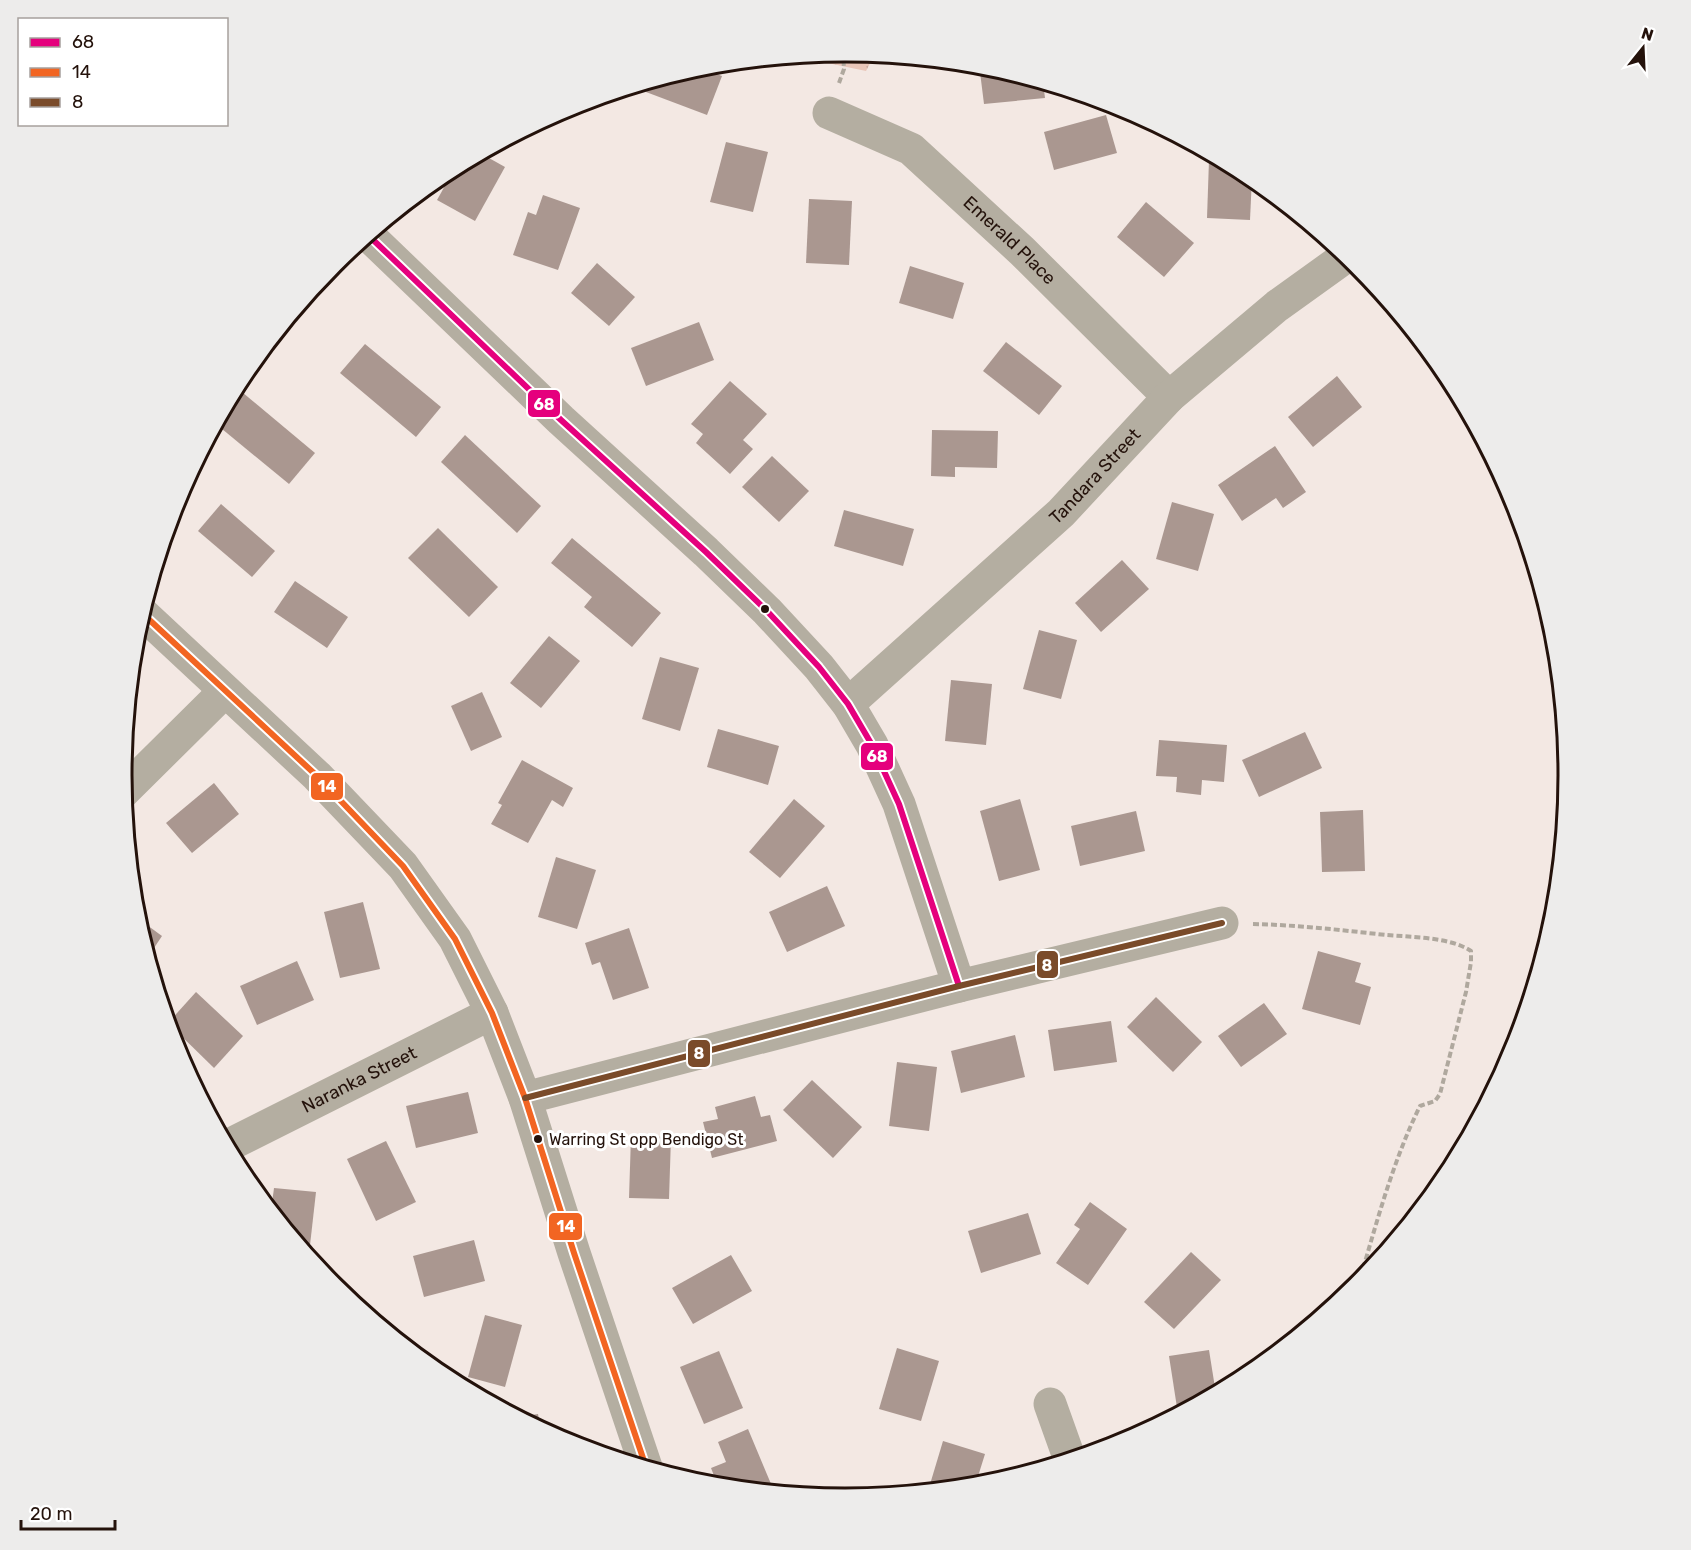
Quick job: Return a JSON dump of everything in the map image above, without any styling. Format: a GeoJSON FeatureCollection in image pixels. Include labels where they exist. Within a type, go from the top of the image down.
{"type":"FeatureCollection","features":[{"type":"Feature","properties":{"kind":"street","name":"Emerald Place"},"geometry":{"type":"LineString","coordinates":[[829,113],[911,149],[1022,251],[1169,397]]}},
{"type":"Feature","properties":{"kind":"street"},"geometry":{"type":"LineString","coordinates":[[374,240],[561,420],[768,611],[819,667],[848,704],[872,745],[899,804],[959,986]]}},
{"type":"Feature","properties":{"kind":"street","name":"Tandara Street"},"geometry":{"type":"LineString","coordinates":[[848,704],[1061,513],[1169,397],[1277,306],[1340,261]]}},
{"type":"Feature","properties":{"kind":"street"},"geometry":{"type":"LineString","coordinates":[[149,620],[317,777],[404,866],[455,939],[492,1013],[525,1098],[643,1459]]}},
{"type":"Feature","properties":{"kind":"street"},"geometry":{"type":"LineString","coordinates":[[132,783],[225,691]]}},
{"type":"Feature","properties":{"kind":"street"},"geometry":{"type":"LineString","coordinates":[[525,1098],[959,986],[1222,923]]}},
{"type":"Feature","properties":{"kind":"street","name":"Naranka Street"},"geometry":{"type":"LineString","coordinates":[[234,1142],[492,1013]]}},
{"type":"Feature","properties":{"kind":"street"},"geometry":{"type":"LineString","coordinates":[[1050,1404],[1068,1453]]}},
{"type":"Feature","properties":{"kind":"path"},"geometry":{"type":"LineString","coordinates":[[1222,923],[1296,925],[1418,938],[1462,945],[1471,951],[1472,962],[1440,1094],[1435,1101],[1420,1106],[1409,1129],[1393,1169],[1365,1264]]}},
{"type":"Feature","properties":{"kind":"green space"},"geometry":{"type":"Polygon","coordinates":[[[825,62],[870,63],[866,71],[825,62]]]}},
{"type":"Feature","properties":{"kind":"building"},"geometry":{"type":"Polygon","coordinates":[[[715,74],[722,76],[707,115],[646,92],[706,75],[715,74]]]}},
{"type":"Feature","properties":{"kind":"building"},"geometry":{"type":"Polygon","coordinates":[[[980,74],[1044,90],[1045,98],[984,104],[980,74]]]}},
{"type":"Feature","properties":{"kind":"building"},"geometry":{"type":"Polygon","coordinates":[[[1106,115],[1117,153],[1054,170],[1044,132],[1106,115]]]}},
{"type":"Feature","properties":{"kind":"building"},"geometry":{"type":"Polygon","coordinates":[[[726,142],[768,152],[753,212],[710,202],[726,142]]]}},
{"type":"Feature","properties":{"kind":"building"},"geometry":{"type":"Polygon","coordinates":[[[488,158],[505,167],[475,221],[437,200],[446,184],[488,158]]]}},
{"type":"Feature","properties":{"kind":"building"},"geometry":{"type":"Polygon","coordinates":[[[1209,161],[1251,189],[1250,220],[1207,218],[1209,161]]]}},
{"type":"Feature","properties":{"kind":"building"},"geometry":{"type":"Polygon","coordinates":[[[543,195],[580,208],[558,270],[513,255],[528,212],[536,215],[543,195]]]}},
{"type":"Feature","properties":{"kind":"building"},"geometry":{"type":"Polygon","coordinates":[[[809,199],[852,201],[849,265],[806,263],[809,199]]]}},
{"type":"Feature","properties":{"kind":"building"},"geometry":{"type":"Polygon","coordinates":[[[1146,202],[1194,243],[1164,277],[1117,237],[1146,202]]]}},
{"type":"Feature","properties":{"kind":"building"},"geometry":{"type":"Polygon","coordinates":[[[597,263],[635,297],[609,326],[571,293],[597,263]]]}},
{"type":"Feature","properties":{"kind":"building"},"geometry":{"type":"Polygon","coordinates":[[[910,266],[964,283],[953,319],[899,303],[910,266]]]}},
{"type":"Feature","properties":{"kind":"building"},"geometry":{"type":"Polygon","coordinates":[[[699,322],[714,360],[646,386],[631,348],[699,322]]]}},
{"type":"Feature","properties":{"kind":"building"},"geometry":{"type":"Polygon","coordinates":[[[1006,342],[1062,386],[1039,415],[983,371],[1006,342]]]}},
{"type":"Feature","properties":{"kind":"building"},"geometry":{"type":"Polygon","coordinates":[[[365,344],[441,407],[416,437],[340,373],[365,344]]]}},
{"type":"Feature","properties":{"kind":"building"},"geometry":{"type":"Polygon","coordinates":[[[1337,376],[1362,407],[1313,447],[1288,417],[1337,376]]]}},
{"type":"Feature","properties":{"kind":"building"},"geometry":{"type":"Polygon","coordinates":[[[730,381],[767,414],[743,440],[753,449],[730,474],[696,443],[703,434],[691,424],[730,381]]]}},
{"type":"Feature","properties":{"kind":"building"},"geometry":{"type":"Polygon","coordinates":[[[243,393],[315,453],[289,484],[222,429],[243,393]]]}},
{"type":"Feature","properties":{"kind":"building"},"geometry":{"type":"Polygon","coordinates":[[[932,430],[998,431],[997,468],[955,467],[955,477],[931,476],[932,430]]]}},
{"type":"Feature","properties":{"kind":"building"},"geometry":{"type":"Polygon","coordinates":[[[465,435],[541,506],[517,533],[441,462],[465,435]]]}},
{"type":"Feature","properties":{"kind":"building"},"geometry":{"type":"Polygon","coordinates":[[[1275,446],[1306,492],[1283,508],[1276,498],[1242,521],[1218,485],[1275,446]]]}},
{"type":"Feature","properties":{"kind":"building"},"geometry":{"type":"Polygon","coordinates":[[[772,456],[809,491],[779,522],[742,487],[772,456]]]}},
{"type":"Feature","properties":{"kind":"building"},"geometry":{"type":"Polygon","coordinates":[[[1172,502],[1214,514],[1198,571],[1156,559],[1172,502]]]}},
{"type":"Feature","properties":{"kind":"building"},"geometry":{"type":"Polygon","coordinates":[[[221,504],[275,551],[252,577],[198,531],[221,504]]]}},
{"type":"Feature","properties":{"kind":"building"},"geometry":{"type":"Polygon","coordinates":[[[844,510],[914,529],[903,566],[834,546],[844,510]]]}},
{"type":"Feature","properties":{"kind":"building"},"geometry":{"type":"Polygon","coordinates":[[[438,528],[498,587],[469,617],[408,558],[438,528]]]}},
{"type":"Feature","properties":{"kind":"building"},"geometry":{"type":"Polygon","coordinates":[[[572,538],[661,613],[632,647],[584,607],[592,597],[551,563],[572,538]]]}},
{"type":"Feature","properties":{"kind":"building"},"geometry":{"type":"Polygon","coordinates":[[[1122,560],[1149,589],[1101,632],[1075,603],[1122,560]]]}},
{"type":"Feature","properties":{"kind":"building"},"geometry":{"type":"Polygon","coordinates":[[[295,581],[348,617],[327,648],[274,612],[295,581]]]}},
{"type":"Feature","properties":{"kind":"building"},"geometry":{"type":"Polygon","coordinates":[[[1039,630],[1077,640],[1061,699],[1023,689],[1039,630]]]}},
{"type":"Feature","properties":{"kind":"building"},"geometry":{"type":"Polygon","coordinates":[[[549,636],[580,661],[541,708],[510,683],[549,636]]]}},
{"type":"Feature","properties":{"kind":"building"},"geometry":{"type":"Polygon","coordinates":[[[660,657],[699,668],[680,731],[642,719],[660,657]]]}},
{"type":"Feature","properties":{"kind":"building"},"geometry":{"type":"Polygon","coordinates":[[[951,680],[992,684],[986,745],[945,741],[951,680]]]}},
{"type":"Feature","properties":{"kind":"building"},"geometry":{"type":"Polygon","coordinates":[[[482,692],[502,737],[471,751],[451,706],[482,692]]]}},
{"type":"Feature","properties":{"kind":"building"},"geometry":{"type":"Polygon","coordinates":[[[718,729],[779,746],[768,785],[707,767],[718,729]]]}},
{"type":"Feature","properties":{"kind":"building"},"geometry":{"type":"Polygon","coordinates":[[[1305,732],[1322,768],[1259,797],[1242,760],[1305,732]]]}},
{"type":"Feature","properties":{"kind":"building"},"geometry":{"type":"Polygon","coordinates":[[[1159,740],[1227,745],[1224,782],[1202,780],[1201,795],[1176,792],[1177,777],[1156,776],[1159,740]]]}},
{"type":"Feature","properties":{"kind":"building"},"geometry":{"type":"Polygon","coordinates":[[[522,760],[573,788],[563,807],[552,800],[528,843],[491,824],[502,805],[498,803],[522,760]]]}},
{"type":"Feature","properties":{"kind":"building"},"geometry":{"type":"Polygon","coordinates":[[[214,783],[239,814],[192,853],[166,823],[214,783]]]}},
{"type":"Feature","properties":{"kind":"building"},"geometry":{"type":"Polygon","coordinates":[[[794,799],[825,826],[780,878],[749,852],[794,799]]]}},
{"type":"Feature","properties":{"kind":"building"},"geometry":{"type":"Polygon","coordinates":[[[1020,799],[1040,870],[999,881],[980,811],[1020,799]]]}},
{"type":"Feature","properties":{"kind":"building"},"geometry":{"type":"Polygon","coordinates":[[[1363,810],[1365,871],[1322,872],[1320,812],[1363,810]]]}},
{"type":"Feature","properties":{"kind":"building"},"geometry":{"type":"Polygon","coordinates":[[[1136,811],[1145,851],[1080,866],[1071,826],[1136,811]]]}},
{"type":"Feature","properties":{"kind":"building"},"geometry":{"type":"Polygon","coordinates":[[[556,857],[596,870],[577,929],[538,917],[556,857]]]}},
{"type":"Feature","properties":{"kind":"building"},"geometry":{"type":"Polygon","coordinates":[[[827,886],[845,926],[787,952],[769,912],[827,886]]]}},
{"type":"Feature","properties":{"kind":"building"},"geometry":{"type":"Polygon","coordinates":[[[363,902],[380,969],[340,978],[324,912],[363,902]]]}},
{"type":"Feature","properties":{"kind":"building"},"geometry":{"type":"Polygon","coordinates":[[[149,926],[162,936],[154,949],[149,926]]]}},
{"type":"Feature","properties":{"kind":"building"},"geometry":{"type":"Polygon","coordinates":[[[629,928],[649,988],[613,1000],[600,962],[592,965],[585,943],[629,928]]]}},
{"type":"Feature","properties":{"kind":"building"},"geometry":{"type":"Polygon","coordinates":[[[1318,951],[1361,963],[1355,982],[1371,987],[1360,1025],[1302,1009],[1318,951]]]}},
{"type":"Feature","properties":{"kind":"building"},"geometry":{"type":"Polygon","coordinates":[[[297,961],[314,1000],[257,1025],[240,986],[297,961]]]}},
{"type":"Feature","properties":{"kind":"building"},"geometry":{"type":"Polygon","coordinates":[[[196,992],[243,1036],[214,1068],[182,1037],[174,1016],[196,992]]]}},
{"type":"Feature","properties":{"kind":"building"},"geometry":{"type":"Polygon","coordinates":[[[1156,997],[1202,1042],[1173,1072],[1127,1027],[1156,997]]]}},
{"type":"Feature","properties":{"kind":"building"},"geometry":{"type":"Polygon","coordinates":[[[1264,1003],[1287,1034],[1241,1067],[1218,1036],[1264,1003]]]}},
{"type":"Feature","properties":{"kind":"building"},"geometry":{"type":"Polygon","coordinates":[[[1111,1021],[1117,1062],[1054,1071],[1048,1030],[1111,1021]]]}},
{"type":"Feature","properties":{"kind":"building"},"geometry":{"type":"Polygon","coordinates":[[[1015,1035],[1025,1077],[961,1093],[951,1051],[1015,1035]]]}},
{"type":"Feature","properties":{"kind":"building"},"geometry":{"type":"Polygon","coordinates":[[[897,1062],[937,1067],[929,1131],[889,1126],[897,1062]]]}},
{"type":"Feature","properties":{"kind":"building"},"geometry":{"type":"Polygon","coordinates":[[[812,1080],[862,1127],[833,1158],[783,1110],[812,1080]]]}},
{"type":"Feature","properties":{"kind":"building"},"geometry":{"type":"Polygon","coordinates":[[[468,1092],[478,1133],[416,1148],[406,1106],[468,1092]]]}},
{"type":"Feature","properties":{"kind":"building"},"geometry":{"type":"Polygon","coordinates":[[[755,1096],[761,1117],[770,1115],[777,1141],[712,1158],[703,1122],[718,1119],[715,1107],[755,1096]]]}},
{"type":"Feature","properties":{"kind":"building"},"geometry":{"type":"Polygon","coordinates":[[[631,1136],[671,1137],[669,1199],[629,1198],[631,1136]]]}},
{"type":"Feature","properties":{"kind":"building"},"geometry":{"type":"Polygon","coordinates":[[[386,1141],[416,1202],[376,1221],[347,1159],[386,1141]]]}},
{"type":"Feature","properties":{"kind":"building"},"geometry":{"type":"Polygon","coordinates":[[[274,1188],[316,1192],[310,1246],[279,1209],[272,1200],[274,1188]]]}},
{"type":"Feature","properties":{"kind":"building"},"geometry":{"type":"Polygon","coordinates":[[[1090,1202],[1127,1229],[1088,1285],[1056,1263],[1080,1229],[1074,1225],[1090,1202]]]}},
{"type":"Feature","properties":{"kind":"building"},"geometry":{"type":"Polygon","coordinates":[[[1028,1213],[1041,1254],[981,1273],[968,1231],[1028,1213]]]}},
{"type":"Feature","properties":{"kind":"building"},"geometry":{"type":"Polygon","coordinates":[[[474,1240],[485,1281],[424,1297],[413,1256],[474,1240]]]}},
{"type":"Feature","properties":{"kind":"building"},"geometry":{"type":"Polygon","coordinates":[[[1191,1252],[1221,1280],[1174,1329],[1144,1302],[1191,1252]]]}},
{"type":"Feature","properties":{"kind":"building"},"geometry":{"type":"Polygon","coordinates":[[[731,1255],[752,1291],[693,1324],[672,1288],[731,1255]]]}},
{"type":"Feature","properties":{"kind":"building"},"geometry":{"type":"Polygon","coordinates":[[[485,1315],[522,1325],[505,1387],[468,1377],[485,1315]]]}},
{"type":"Feature","properties":{"kind":"building"},"geometry":{"type":"Polygon","coordinates":[[[897,1348],[939,1361],[921,1421],[879,1409],[897,1348]]]}},
{"type":"Feature","properties":{"kind":"building"},"geometry":{"type":"Polygon","coordinates":[[[1209,1350],[1215,1385],[1177,1407],[1169,1356],[1209,1350]]]}},
{"type":"Feature","properties":{"kind":"building"},"geometry":{"type":"Polygon","coordinates":[[[719,1351],[743,1408],[704,1424],[680,1367],[719,1351]]]}},
{"type":"Feature","properties":{"kind":"building"},"geometry":{"type":"Polygon","coordinates":[[[748,1429],[771,1484],[714,1476],[711,1468],[726,1462],[718,1442],[748,1429]]]}},
{"type":"Feature","properties":{"kind":"building"},"geometry":{"type":"Polygon","coordinates":[[[943,1441],[985,1454],[978,1476],[930,1483],[943,1441]]]}},
{"type":"Feature","properties":{"kind":"transit line","name":"68"},"geometry":{"type":"LineString","coordinates":[[374,240],[561,420],[706,552],[767,611],[819,667],[848,704],[872,745],[899,804],[959,986]]}},
{"type":"Feature","properties":{"kind":"transit line","name":"14"},"geometry":{"type":"LineString","coordinates":[[149,620],[317,776],[403,866],[455,939],[492,1013],[525,1098],[643,1459]]}},
{"type":"Feature","properties":{"kind":"transit line","name":"8"},"geometry":{"type":"LineString","coordinates":[[525,1098],[959,986],[1222,923]]}},
{"type":"Feature","properties":{"kind":"place","name":"Warring St opp Bendigo St"},"geometry":{"type":"Point","coordinates":[538,1139]}}]}
